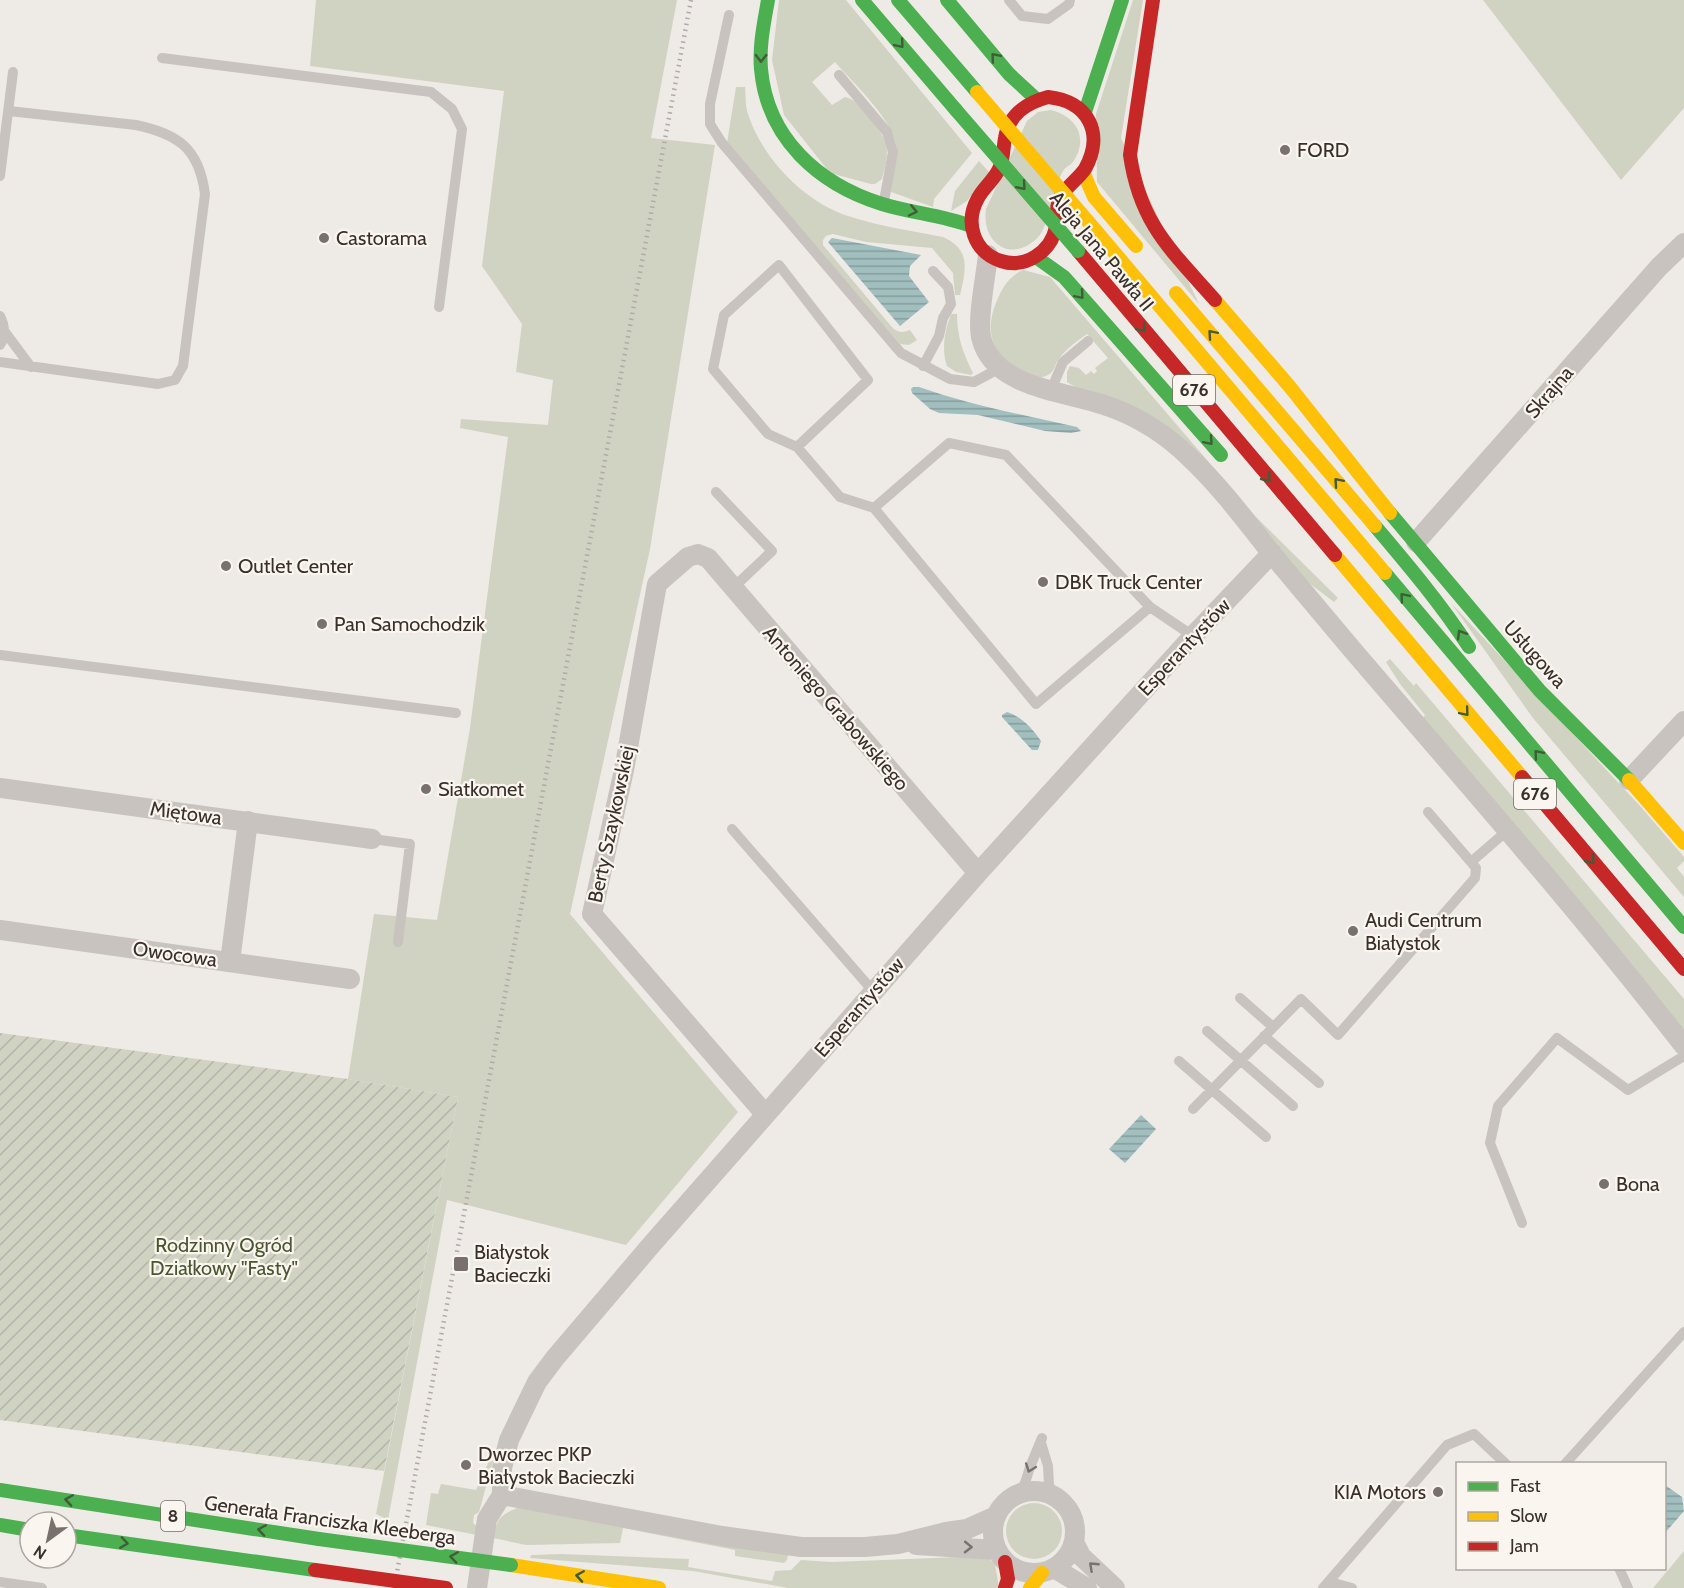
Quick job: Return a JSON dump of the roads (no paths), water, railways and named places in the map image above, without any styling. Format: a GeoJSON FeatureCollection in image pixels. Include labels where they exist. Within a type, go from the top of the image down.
{"type":"FeatureCollection","features":[{"type":"Feature","properties":{"kind":"main road"},"geometry":{"type":"LineString","coordinates":[[768,0],[761,54],[761,75],[766,102],[776,125],[811,170],[831,184],[857,196],[883,205],[954,219],[970,226]]}},
{"type":"Feature","properties":{"kind":"main road","name":"Aleja Jana Pawła II"},"geometry":{"type":"LineString","coordinates":[[862,0],[1078,251],[1386,619]]}},
{"type":"Feature","properties":{"kind":"main road","name":"Aleja Jana Pawła II"},"geometry":{"type":"LineString","coordinates":[[898,0],[1097,232],[1523,738]]}},
{"type":"Feature","properties":{"kind":"main road"},"geometry":{"type":"LineString","coordinates":[[947,0],[1009,74],[1036,99]]}},
{"type":"Feature","properties":{"kind":"main road"},"geometry":{"type":"LineString","coordinates":[[1085,112],[1122,0]]}},
{"type":"Feature","properties":{"kind":"main road","name":"Usługowa"},"geometry":{"type":"LineString","coordinates":[[1153,0],[1130,155],[1140,202],[1160,237],[1290,387],[1365,483],[1540,691],[1629,780],[1684,843]]}},
{"type":"Feature","properties":{"kind":"main road"},"geometry":{"type":"LineString","coordinates":[[1086,71],[1107,43]]}},
{"type":"Feature","properties":{"kind":"main road"},"geometry":{"type":"LineString","coordinates":[[1068,94],[1085,112],[1091,127],[1093,142],[1090,158],[1083,171],[1059,199],[1054,234],[1050,243],[1036,257],[1020,263],[1011,263],[988,255],[975,238],[970,226],[971,212],[977,199],[995,177],[1000,166],[1008,125],[1019,109],[1036,99],[1068,94]]}},
{"type":"Feature","properties":{"kind":"main road"},"geometry":{"type":"LineString","coordinates":[[1083,171],[1094,197],[1148,260]]}},
{"type":"Feature","properties":{"kind":"main road"},"geometry":{"type":"LineString","coordinates":[[1036,257],[1064,277],[1233,469]]}},
{"type":"Feature","properties":{"kind":"main road"},"geometry":{"type":"LineString","coordinates":[[1163,278],[1418,575],[1455,625],[1523,738]]}},
{"type":"Feature","properties":{"kind":"main road"},"geometry":{"type":"LineString","coordinates":[[1330,571],[1386,619]]}},
{"type":"Feature","properties":{"kind":"main road","name":"676"},"geometry":{"type":"LineString","coordinates":[[1386,619],[1684,969]]}},
{"type":"Feature","properties":{"kind":"main road","name":"676"},"geometry":{"type":"LineString","coordinates":[[1523,738],[1684,927]]}},
{"type":"Feature","properties":{"kind":"main road"},"geometry":{"type":"LineString","coordinates":[[0,1483],[27,1494]]}},
{"type":"Feature","properties":{"kind":"main road","name":"Generała Franciszka Kleeberga"},"geometry":{"type":"LineString","coordinates":[[0,1490],[659,1588]]}},
{"type":"Feature","properties":{"kind":"main road"},"geometry":{"type":"LineString","coordinates":[[0,1525],[18,1528]]}},
{"type":"Feature","properties":{"kind":"main road"},"geometry":{"type":"LineString","coordinates":[[0,1531],[18,1530]]}},
{"type":"Feature","properties":{"kind":"main road","name":"8"},"geometry":{"type":"LineString","coordinates":[[78,1537],[446,1588]]}},
{"type":"Feature","properties":{"kind":"main road"},"geometry":{"type":"LineString","coordinates":[[1001,1556],[1008,1579],[1005,1588]]}},
{"type":"Feature","properties":{"kind":"street","name":"Skrajna"},"geometry":{"type":"LineString","coordinates":[[1416,542],[1659,267],[1684,243]]}},
{"type":"Feature","properties":{"kind":"street"},"geometry":{"type":"LineString","coordinates":[[988,255],[980,317],[981,338],[990,358],[1000,368],[1027,384],[1111,407],[1162,435],[1188,455],[1508,830],[1684,1046]]}},
{"type":"Feature","properties":{"kind":"street"},"geometry":{"type":"LineString","coordinates":[[983,302],[1011,263]]}},
{"type":"Feature","properties":{"kind":"street","name":"Antoniego Grabowskiego"},"geometry":{"type":"LineString","coordinates":[[688,557],[698,554],[708,558],[978,873]]}},
{"type":"Feature","properties":{"kind":"street","name":"Esperantystów"},"geometry":{"type":"LineString","coordinates":[[502,1495],[504,1455],[537,1382],[613,1289],[978,873],[1192,636],[1272,554]]}},
{"type":"Feature","properties":{"kind":"street","name":"Berty Szaykowskiej"},"geometry":{"type":"LineString","coordinates":[[688,557],[657,584],[624,770],[592,914],[765,1114]]}},
{"type":"Feature","properties":{"kind":"street"},"geometry":{"type":"LineString","coordinates":[[1629,780],[1684,721]]}},
{"type":"Feature","properties":{"kind":"street","name":"Miętowa"},"geometry":{"type":"LineString","coordinates":[[0,788],[372,840]]}},
{"type":"Feature","properties":{"kind":"street"},"geometry":{"type":"LineString","coordinates":[[230,962],[248,821]]}},
{"type":"Feature","properties":{"kind":"street","name":"Owocowa"},"geometry":{"type":"LineString","coordinates":[[0,930],[350,979]]}},
{"type":"Feature","properties":{"kind":"street"},"geometry":{"type":"LineString","coordinates":[[1001,1556],[992,1534],[994,1517],[1004,1502],[1019,1493],[1037,1491],[1054,1496],[1068,1508],[1072,1516],[1075,1524],[1074,1542],[1067,1557],[1042,1576]]}},
{"type":"Feature","properties":{"kind":"street"},"geometry":{"type":"LineString","coordinates":[[477,1588],[487,1519],[502,1495],[793,1547],[865,1547],[898,1544],[967,1529],[994,1517]]}},
{"type":"Feature","properties":{"kind":"street"},"geometry":{"type":"LineString","coordinates":[[1074,1542],[1082,1556],[1115,1588]]}},
{"type":"Feature","properties":{"kind":"street"},"geometry":{"type":"LineString","coordinates":[[898,1544],[1001,1556],[1026,1573],[1087,1588]]}},
{"type":"Feature","properties":{"kind":"lane"},"geometry":{"type":"LineString","coordinates":[[1009,0],[1022,15],[1048,19],[1069,4],[1070,0]]}},
{"type":"Feature","properties":{"kind":"lane"},"geometry":{"type":"LineString","coordinates":[[729,15],[710,104],[710,124],[722,143],[901,353],[950,379],[974,382],[1000,368]]}},
{"type":"Feature","properties":{"kind":"lane"},"geometry":{"type":"LineString","coordinates":[[162,58],[431,92],[452,109],[462,129],[439,307]]}},
{"type":"Feature","properties":{"kind":"lane"},"geometry":{"type":"LineString","coordinates":[[0,176],[2,142],[9,111],[13,72]]}},
{"type":"Feature","properties":{"kind":"lane"},"geometry":{"type":"LineString","coordinates":[[839,75],[887,132],[893,152],[883,205]]}},
{"type":"Feature","properties":{"kind":"lane"},"geometry":{"type":"LineString","coordinates":[[0,362],[158,384],[175,380],[183,366],[205,194],[203,177],[195,160],[175,137],[136,125],[9,111]]}},
{"type":"Feature","properties":{"kind":"lane"},"geometry":{"type":"LineString","coordinates":[[797,447],[868,380],[779,265],[724,315],[713,369],[768,434],[797,447],[840,497],[874,508],[1036,704],[1150,607]]}},
{"type":"Feature","properties":{"kind":"lane"},"geometry":{"type":"LineString","coordinates":[[923,366],[939,336],[943,318],[951,304],[948,287],[933,272]]}},
{"type":"Feature","properties":{"kind":"lane"},"geometry":{"type":"LineString","coordinates":[[0,316],[5,332],[0,345]]}},
{"type":"Feature","properties":{"kind":"lane"},"geometry":{"type":"LineString","coordinates":[[5,332],[31,367]]}},
{"type":"Feature","properties":{"kind":"lane"},"geometry":{"type":"LineString","coordinates":[[1052,390],[1063,362],[1088,341]]}},
{"type":"Feature","properties":{"kind":"lane"},"geometry":{"type":"LineString","coordinates":[[874,508],[949,443],[1006,455],[1150,607],[1192,636]]}},
{"type":"Feature","properties":{"kind":"lane"},"geometry":{"type":"LineString","coordinates":[[716,492],[772,551],[733,588]]}},
{"type":"Feature","properties":{"kind":"lane"},"geometry":{"type":"LineString","coordinates":[[0,655],[456,713]]}},
{"type":"Feature","properties":{"kind":"lane"},"geometry":{"type":"LineString","coordinates":[[1193,1109],[1301,999],[1338,1035],[1475,878],[1476,868],[1428,812]]}},
{"type":"Feature","properties":{"kind":"lane"},"geometry":{"type":"LineString","coordinates":[[732,829],[873,991]]}},
{"type":"Feature","properties":{"kind":"lane"},"geometry":{"type":"LineString","coordinates":[[1471,862],[1508,830]]}},
{"type":"Feature","properties":{"kind":"lane"},"geometry":{"type":"LineString","coordinates":[[372,840],[410,844],[398,942]]}},
{"type":"Feature","properties":{"kind":"lane"},"geometry":{"type":"LineString","coordinates":[[1240,998],[1273,1027]]}},
{"type":"Feature","properties":{"kind":"lane"},"geometry":{"type":"LineString","coordinates":[[1208,1031],[1293,1106]]}},
{"type":"Feature","properties":{"kind":"lane"},"geometry":{"type":"LineString","coordinates":[[1264,1036],[1319,1083]]}},
{"type":"Feature","properties":{"kind":"lane"},"geometry":{"type":"LineString","coordinates":[[1522,1223],[1490,1143],[1498,1106],[1557,1038],[1628,1090],[1684,1056]]}},
{"type":"Feature","properties":{"kind":"lane"},"geometry":{"type":"LineString","coordinates":[[1179,1061],[1266,1137]]}},
{"type":"Feature","properties":{"kind":"lane"},"geometry":{"type":"LineString","coordinates":[[1567,1462],[1684,1332]]}},
{"type":"Feature","properties":{"kind":"lane"},"geometry":{"type":"LineString","coordinates":[[1327,1585],[1447,1445],[1474,1434],[1504,1462]]}},
{"type":"Feature","properties":{"kind":"lane"},"geometry":{"type":"LineString","coordinates":[[1019,1493],[1042,1441],[1048,1466],[1049,1485],[1054,1496]]}},
{"type":"Feature","properties":{"kind":"lane"},"geometry":{"type":"LineString","coordinates":[[1619,1570],[1628,1588]]}},
{"type":"Feature","properties":{"kind":"lane"},"geometry":{"type":"LineString","coordinates":[[0,1582],[42,1588]]}},
{"type":"Feature","properties":{"kind":"lane"},"geometry":{"type":"LineString","coordinates":[[1327,1585],[1352,1588]]}},
{"type":"Feature","properties":{"kind":"water"},"geometry":{"type":"Polygon","coordinates":[[[832,238],[921,255],[910,266],[909,276],[929,302],[900,326],[828,242],[832,238]]]}},
{"type":"Feature","properties":{"kind":"water"},"geometry":{"type":"Polygon","coordinates":[[[913,387],[1077,427],[1081,431],[1071,433],[1045,431],[978,415],[939,413],[930,409],[912,393],[913,387]]]}},
{"type":"Feature","properties":{"kind":"water"},"geometry":{"type":"Polygon","coordinates":[[[1007,712],[1022,720],[1034,732],[1041,741],[1038,750],[1032,750],[1002,717],[1007,712]]]}},
{"type":"Feature","properties":{"kind":"water"},"geometry":{"type":"Polygon","coordinates":[[[1141,1115],[1156,1129],[1125,1163],[1109,1149],[1141,1115]]]}},
{"type":"Feature","properties":{"kind":"water"},"geometry":{"type":"Polygon","coordinates":[[[1666,1486],[1682,1497],[1684,1511],[1666,1532],[1666,1486]]]}},
{"type":"Feature","properties":{"kind":"railway"},"geometry":{"type":"LineString","coordinates":[[394,1588],[691,0]]}},
{"type":"Feature","properties":{"kind":"place","name":"FORD"},"geometry":{"type":"Point","coordinates":[1285,150]}},
{"type":"Feature","properties":{"kind":"place","name":"Castorama"},"geometry":{"type":"Point","coordinates":[324,238]}},
{"type":"Feature","properties":{"kind":"place","name":"Outlet Center"},"geometry":{"type":"Point","coordinates":[226,566]}},
{"type":"Feature","properties":{"kind":"place","name":"DBK Truck Center"},"geometry":{"type":"Point","coordinates":[1043,582]}},
{"type":"Feature","properties":{"kind":"place","name":"Pan Samochodzik"},"geometry":{"type":"Point","coordinates":[322,624]}},
{"type":"Feature","properties":{"kind":"place","name":"Siatkomet"},"geometry":{"type":"Point","coordinates":[426,789]}},
{"type":"Feature","properties":{"kind":"place","name":"Audi Centrum Białystok"},"geometry":{"type":"Point","coordinates":[1353,931]}},
{"type":"Feature","properties":{"kind":"place","name":"Bona"},"geometry":{"type":"Point","coordinates":[1604,1184]}},
{"type":"Feature","properties":{"kind":"place","name":"Białystok Bacieczki"},"geometry":{"type":"Point","coordinates":[461,1264]}},
{"type":"Feature","properties":{"kind":"place","name":"Dworzec PKP Białystok Bacieczki"},"geometry":{"type":"Point","coordinates":[466,1465]}},
{"type":"Feature","properties":{"kind":"place","name":"KIA Motors"},"geometry":{"type":"Point","coordinates":[1438,1492]}},
{"type":"Feature","properties":{"kind":"park label","name":"Rodzinny Ogród Działkowy \"Fasty\""},"geometry":{"type":"Point","coordinates":[224,1256]}}]}
